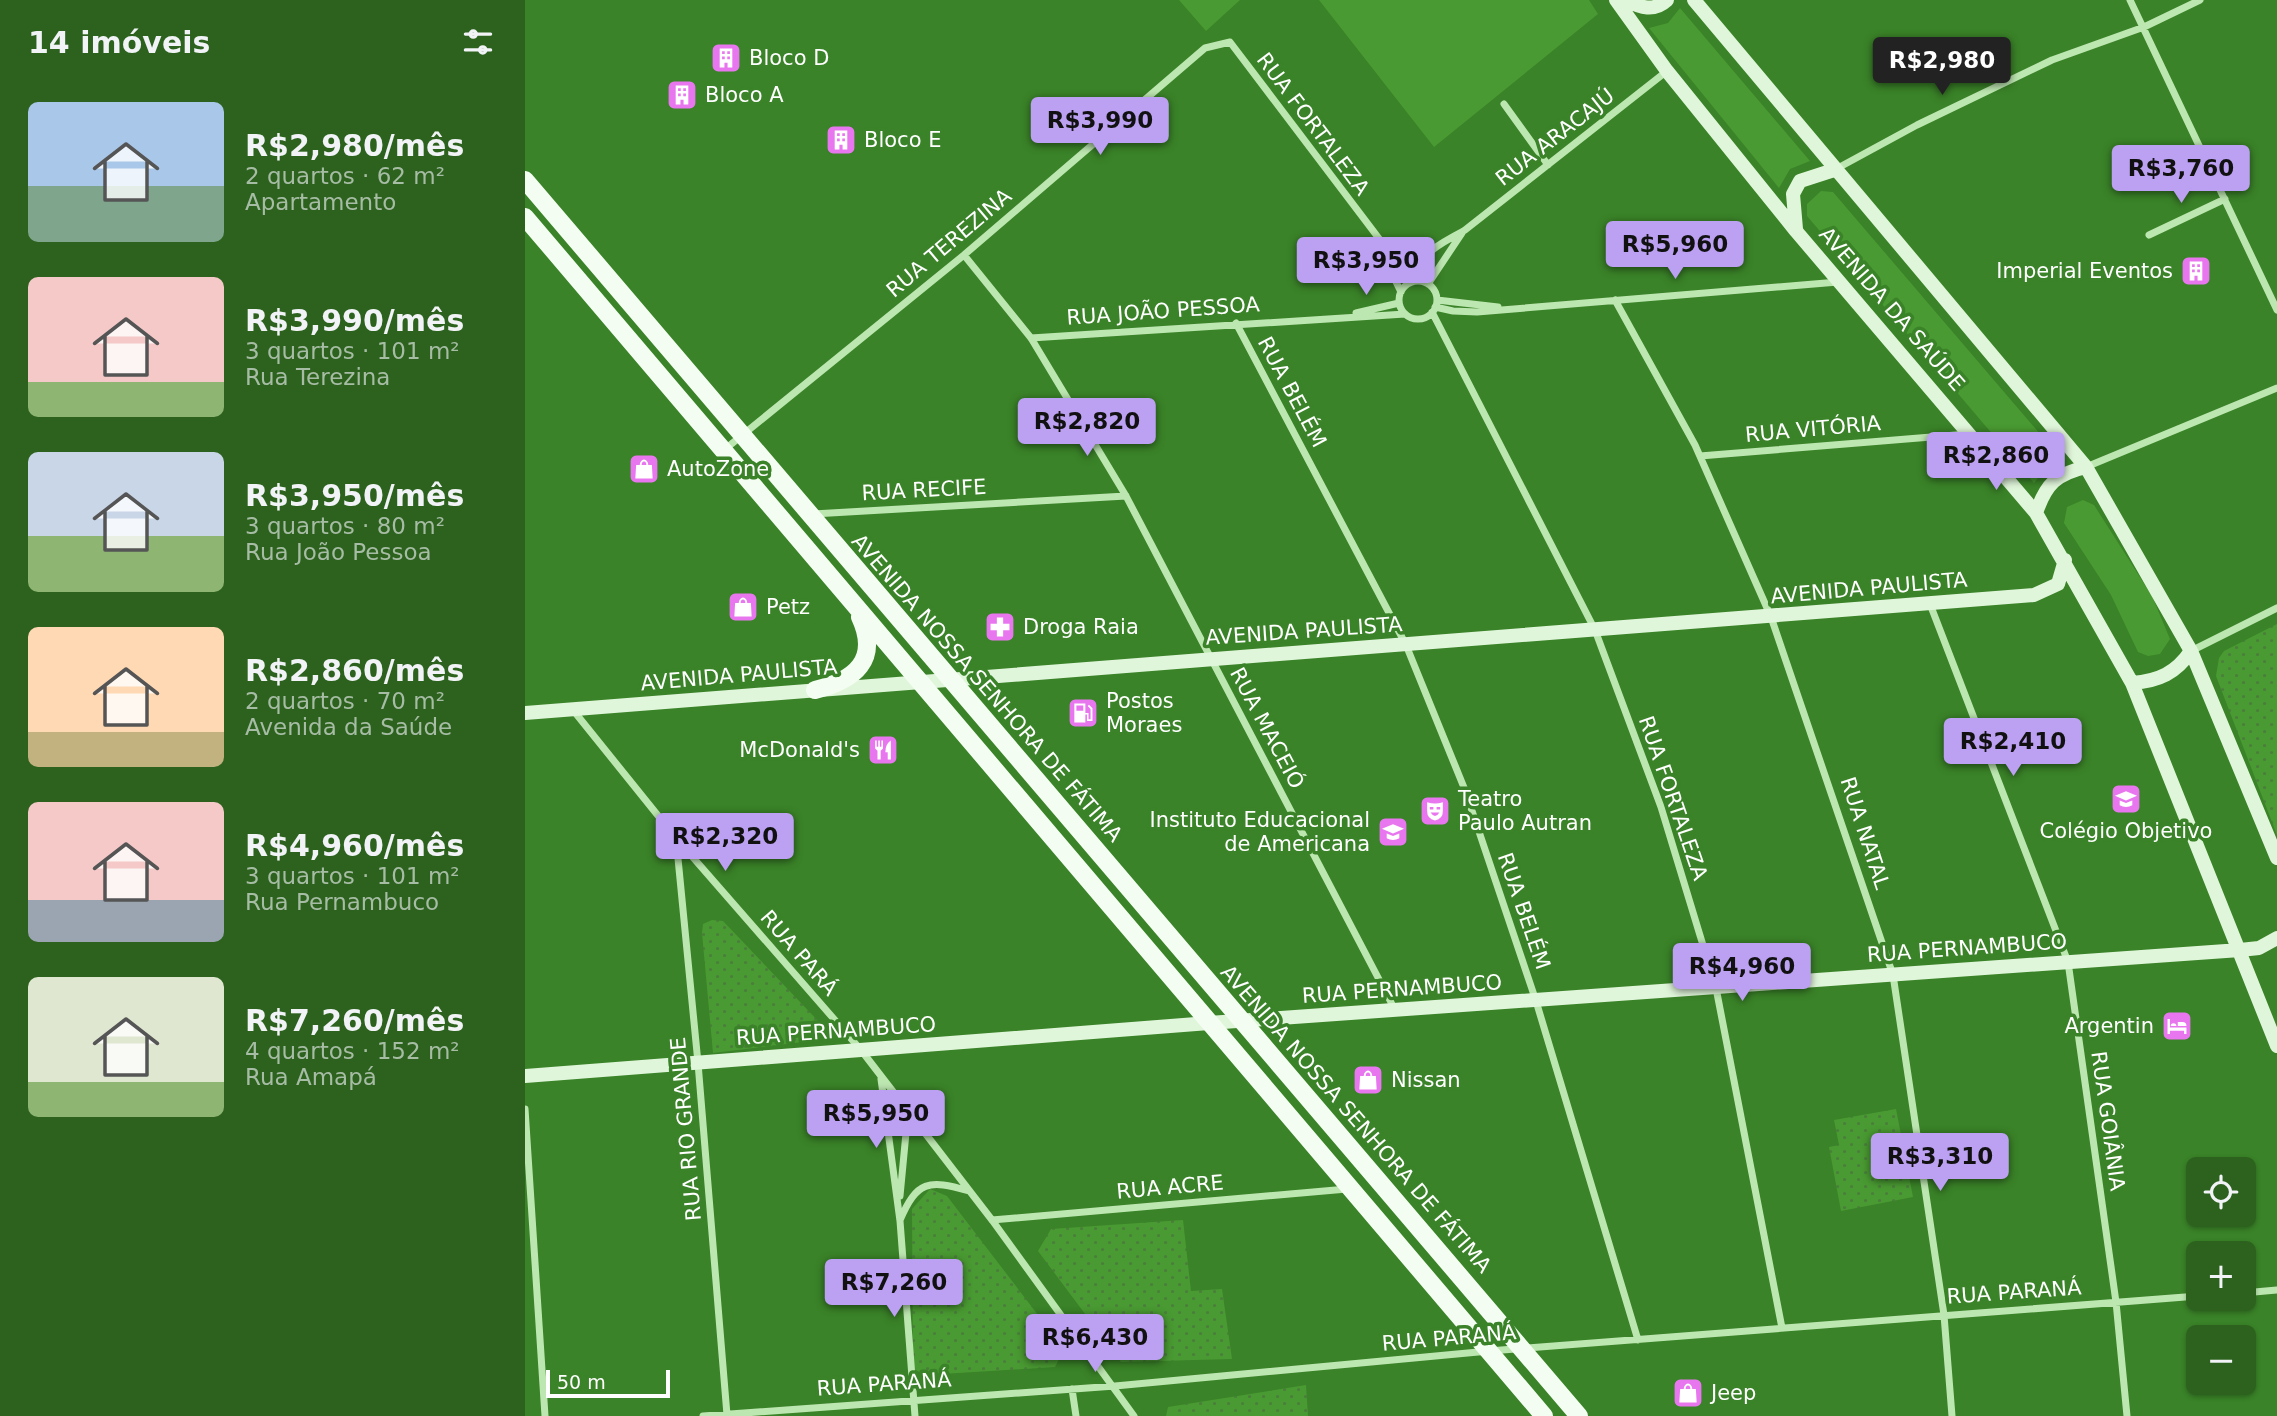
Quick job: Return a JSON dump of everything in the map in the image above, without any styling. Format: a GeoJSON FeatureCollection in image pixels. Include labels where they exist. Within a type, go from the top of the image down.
{"type":"FeatureCollection","features":[{"type":"Feature","properties":{"kind":"main road","name":"AVENIDA DA SAÚDE"},"geometry":{"type":"LineString","coordinates":[[1616,0],[1667,71],[1796,230],[2036,513],[2065,560],[2132,683],[2277,1046]]}},
{"type":"Feature","properties":{"kind":"main road"},"geometry":{"type":"LineString","coordinates":[[1626,0],[1644,8],[1659,7],[1667,0]]}},
{"type":"Feature","properties":{"kind":"main road"},"geometry":{"type":"LineString","coordinates":[[1693,0],[2086,467],[2191,650],[2277,858]]}},
{"type":"Feature","properties":{"kind":"main road"},"geometry":{"type":"LineString","coordinates":[[1796,230],[1793,194],[1801,181],[1835,170]]}},
{"type":"Feature","properties":{"kind":"main road","name":"AVENIDA NOSSA SENHORA DE FÁTIMA"},"geometry":{"type":"LineString","coordinates":[[525,180],[1579,1416]]}},
{"type":"Feature","properties":{"kind":"main road"},"geometry":{"type":"LineString","coordinates":[[525,217],[1544,1416]]}},
{"type":"Feature","properties":{"kind":"main road"},"geometry":{"type":"LineString","coordinates":[[2036,513],[2050,482],[2063,473],[2086,467]]}},
{"type":"Feature","properties":{"kind":"main road","name":"AVENIDA PAULISTA"},"geometry":{"type":"LineString","coordinates":[[525,713],[1930,604],[2044,592],[2058,584],[2065,560]]}},
{"type":"Feature","properties":{"kind":"main road"},"geometry":{"type":"LineString","coordinates":[[815,690],[847,680],[858,670],[864,659],[864,625],[856,607]]}},
{"type":"Feature","properties":{"kind":"main road"},"geometry":{"type":"LineString","coordinates":[[2132,683],[2150,682],[2167,676],[2181,665],[2191,650]]}},
{"type":"Feature","properties":{"kind":"main road","name":"RUA PERNAMBUCO"},"geometry":{"type":"LineString","coordinates":[[525,1076],[1209,1023],[2239,950],[2259,948],[2277,938]]}},
{"type":"Feature","properties":{"kind":"street"},"geometry":{"type":"LineString","coordinates":[[2130,0],[2277,310]]}},
{"type":"Feature","properties":{"kind":"street"},"geometry":{"type":"LineString","coordinates":[[1835,170],[1917,125],[2065,54],[2144,27],[2200,0]]}},
{"type":"Feature","properties":{"kind":"street","name":"RUA FORTALEZA"},"geometry":{"type":"LineString","coordinates":[[1230,42],[1412,282]]}},
{"type":"Feature","properties":{"kind":"street","name":"RUA TEREZINA"},"geometry":{"type":"LineString","coordinates":[[723,450],[964,255],[1205,48],[1230,42]]}},
{"type":"Feature","properties":{"kind":"street","name":"RUA ARACAJÚ"},"geometry":{"type":"LineString","coordinates":[[1412,282],[1424,256],[1465,230],[1667,71]]}},
{"type":"Feature","properties":{"kind":"street"},"geometry":{"type":"LineString","coordinates":[[1504,104],[1548,165]]}},
{"type":"Feature","properties":{"kind":"street"},"geometry":{"type":"LineString","coordinates":[[2149,235],[2225,199]]}},
{"type":"Feature","properties":{"kind":"street","name":"RUA FORTALEZA"},"geometry":{"type":"LineString","coordinates":[[1368,226],[1401,292]]}},
{"type":"Feature","properties":{"kind":"street","name":"RUA ARACAJÚ"},"geometry":{"type":"LineString","coordinates":[[1428,284],[1465,230]]}},
{"type":"Feature","properties":{"kind":"street","name":"RUA MACEIÓ"},"geometry":{"type":"LineString","coordinates":[[964,255],[1031,338],[1126,496],[1395,1011]]}},
{"type":"Feature","properties":{"kind":"street"},"geometry":{"type":"LineString","coordinates":[[1435,306],[1428,284],[1412,282],[1401,292],[1399,303],[1405,314],[1416,319],[1435,306],[1465,312],[1842,282]]}},
{"type":"Feature","properties":{"kind":"street","name":"RUA NATAL"},"geometry":{"type":"LineString","coordinates":[[1615,300],[1700,456],[1770,617],[1893,975],[1944,1315],[1952,1416]]}},
{"type":"Feature","properties":{"kind":"street","name":"RUA JOÃO PESSOA"},"geometry":{"type":"LineString","coordinates":[[1339,317],[1399,303]]}},
{"type":"Feature","properties":{"kind":"street","name":"RUA FORTALEZA"},"geometry":{"type":"LineString","coordinates":[[1435,306],[1595,630],[1661,807],[1716,988],[1782,1328]]}},
{"type":"Feature","properties":{"kind":"street","name":"RUA JOÃO PESSOA"},"geometry":{"type":"LineString","coordinates":[[1031,338],[1405,314]]}},
{"type":"Feature","properties":{"kind":"street","name":"RUA BELÉM"},"geometry":{"type":"LineString","coordinates":[[1236,323],[1406,645],[1465,790],[1536,1001],[1638,1340]]}},
{"type":"Feature","properties":{"kind":"street"},"geometry":{"type":"LineString","coordinates":[[2086,467],[2277,388]]}},
{"type":"Feature","properties":{"kind":"street","name":"RUA VITÓRIA"},"geometry":{"type":"LineString","coordinates":[[1700,456],[1970,433]]}},
{"type":"Feature","properties":{"kind":"street","name":"RUA RECIFE"},"geometry":{"type":"LineString","coordinates":[[809,514],[1126,496]]}},
{"type":"Feature","properties":{"kind":"street","name":"RUA GOIÂNIA"},"geometry":{"type":"LineString","coordinates":[[1930,604],[2068,962],[2116,1302],[2127,1416]]}},
{"type":"Feature","properties":{"kind":"street"},"geometry":{"type":"LineString","coordinates":[[2191,650],[2277,608]]}},
{"type":"Feature","properties":{"kind":"street","name":"RUA PARÁ"},"geometry":{"type":"LineString","coordinates":[[573,709],[676,838],[861,1050],[992,1220],[1115,1386],[1134,1416]]}},
{"type":"Feature","properties":{"kind":"street","name":"RUA RIO GRANDE"},"geometry":{"type":"LineString","coordinates":[[676,838],[698,1063],[727,1415]]}},
{"type":"Feature","properties":{"kind":"street"},"geometry":{"type":"LineString","coordinates":[[881,1076],[899,1221],[915,1416]]}},
{"type":"Feature","properties":{"kind":"street"},"geometry":{"type":"LineString","coordinates":[[525,1109],[545,1416]]}},
{"type":"Feature","properties":{"kind":"street"},"geometry":{"type":"LineString","coordinates":[[899,1221],[901,1160],[908,1112]]}},
{"type":"Feature","properties":{"kind":"street"},"geometry":{"type":"LineString","coordinates":[[899,1221],[910,1197],[921,1186],[937,1184],[969,1191]]}},
{"type":"Feature","properties":{"kind":"street","name":"RUA ACRE"},"geometry":{"type":"LineString","coordinates":[[992,1220],[1351,1188]]}},
{"type":"Feature","properties":{"kind":"street"},"geometry":{"type":"LineString","coordinates":[[2256,1292],[2277,1290]]}},
{"type":"Feature","properties":{"kind":"street","name":"RUA PARANÁ"},"geometry":{"type":"LineString","coordinates":[[703,1416],[1115,1386],[1489,1351],[2186,1297]]}},
{"type":"Feature","properties":{"kind":"street"},"geometry":{"type":"LineString","coordinates":[[1072,1389],[1076,1416]]}},
{"type":"Feature","properties":{"kind":"green space"},"geometry":{"type":"Polygon","coordinates":[[[1179,0],[1240,0],[1206,31],[1179,0]]]}},
{"type":"Feature","properties":{"kind":"green space"},"geometry":{"type":"Polygon","coordinates":[[[1319,0],[1589,0],[1598,14],[1434,147],[1319,0]]]}},
{"type":"Feature","properties":{"kind":"green space"},"geometry":{"type":"Polygon","coordinates":[[[1680,8],[1810,161],[1790,169],[1779,188],[1649,28],[1668,23],[1680,8]]]}},
{"type":"Feature","properties":{"kind":"green space"},"geometry":{"type":"Polygon","coordinates":[[[1821,191],[1833,192],[2064,462],[2048,465],[2034,483],[1807,216],[1807,204],[1821,191]]]}},
{"type":"Feature","properties":{"kind":"green space"},"geometry":{"type":"Polygon","coordinates":[[[2083,500],[2094,505],[2152,596],[2170,639],[2160,654],[2148,656],[2138,652],[2111,595],[2064,523],[2067,507],[2083,500]]]}},
{"type":"Feature","properties":{"kind":"green space"},"geometry":{"type":"Polygon","coordinates":[[[2277,624],[2277,835],[2216,676],[2219,658],[2224,651],[2277,624]]]}},
{"type":"Feature","properties":{"kind":"green space"},"geometry":{"type":"Polygon","coordinates":[[[712,920],[723,921],[822,1025],[819,1035],[810,1041],[713,1053],[702,933],[703,924],[712,920]]]}},
{"type":"Feature","properties":{"kind":"green space"},"geometry":{"type":"Polygon","coordinates":[[[1896,1109],[1913,1197],[1841,1211],[1829,1147],[1839,1145],[1834,1120],[1896,1109]]]}},
{"type":"Feature","properties":{"kind":"green space"},"geometry":{"type":"Polygon","coordinates":[[[930,1189],[947,1196],[1064,1349],[1055,1367],[926,1375],[913,1369],[912,1209],[930,1189]]]}},
{"type":"Feature","properties":{"kind":"green space"},"geometry":{"type":"Polygon","coordinates":[[[1183,1220],[1191,1291],[1222,1289],[1232,1359],[1121,1362],[1038,1251],[1051,1229],[1183,1220]]]}},
{"type":"Feature","properties":{"kind":"green space"},"geometry":{"type":"Polygon","coordinates":[[[1306,1385],[1308,1416],[1166,1416],[1168,1407],[1306,1385]]]}},
{"type":"Feature","properties":{"kind":"place","name":"Bloco D"},"geometry":{"type":"Point","coordinates":[726,58]}},
{"type":"Feature","properties":{"kind":"place","name":"Bloco A"},"geometry":{"type":"Point","coordinates":[682,95]}},
{"type":"Feature","properties":{"kind":"place","name":"Bloco E"},"geometry":{"type":"Point","coordinates":[841,140]}},
{"type":"Feature","properties":{"kind":"place","name":"Imperial Eventos"},"geometry":{"type":"Point","coordinates":[2196,271]}},
{"type":"Feature","properties":{"kind":"place","name":"AutoZone"},"geometry":{"type":"Point","coordinates":[644,469]}},
{"type":"Feature","properties":{"kind":"place","name":"Petz"},"geometry":{"type":"Point","coordinates":[743,607]}},
{"type":"Feature","properties":{"kind":"place","name":"Droga Raia"},"geometry":{"type":"Point","coordinates":[1000,627]}},
{"type":"Feature","properties":{"kind":"place","name":"Postos Moraes"},"geometry":{"type":"Point","coordinates":[1083,713]}},
{"type":"Feature","properties":{"kind":"place","name":"McDonald's"},"geometry":{"type":"Point","coordinates":[883,750]}},
{"type":"Feature","properties":{"kind":"place","name":"Colégio Objetivo"},"geometry":{"type":"Point","coordinates":[2126,799]}},
{"type":"Feature","properties":{"kind":"place","name":"Teatro Paulo Autran"},"geometry":{"type":"Point","coordinates":[1435,811]}},
{"type":"Feature","properties":{"kind":"place","name":"Instituto Educacional de Americana"},"geometry":{"type":"Point","coordinates":[1393,832]}},
{"type":"Feature","properties":{"kind":"place","name":"Argentin"},"geometry":{"type":"Point","coordinates":[2177,1026]}},
{"type":"Feature","properties":{"kind":"place","name":"Nissan"},"geometry":{"type":"Point","coordinates":[1368,1080]}},
{"type":"Feature","properties":{"kind":"place","name":"Jeep"},"geometry":{"type":"Point","coordinates":[1688,1393]}}]}
